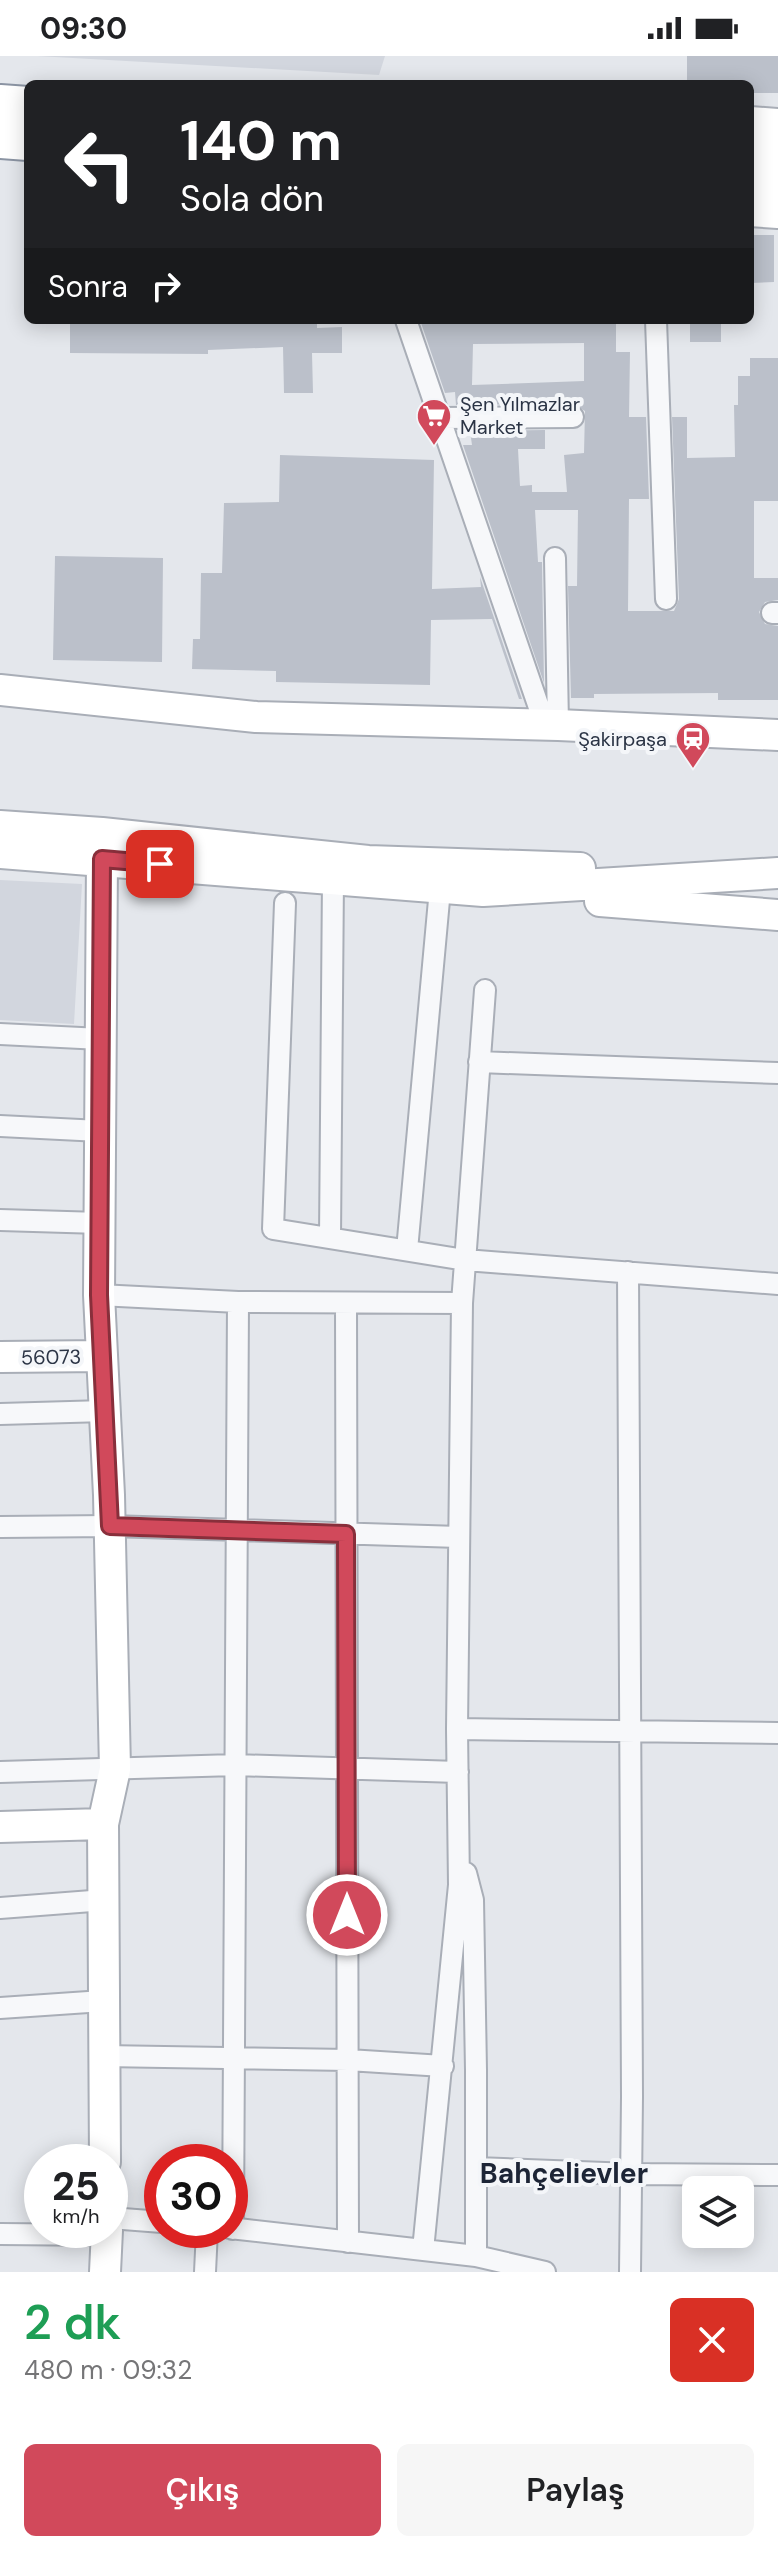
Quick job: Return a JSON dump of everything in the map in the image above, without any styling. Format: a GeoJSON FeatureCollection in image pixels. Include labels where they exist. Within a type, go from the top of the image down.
{"type":"FeatureCollection","features":[{"type":"Feature","properties":{"kind":"highway"},"geometry":{"type":"LineString","coordinates":[[0,104],[24,106]]}},
{"type":"Feature","properties":{"kind":"highway"},"geometry":{"type":"LineString","coordinates":[[0,139],[24,141]]}},
{"type":"Feature","properties":{"kind":"highway"},"geometry":{"type":"LineString","coordinates":[[754,150],[778,152]]}},
{"type":"Feature","properties":{"kind":"highway"},"geometry":{"type":"LineString","coordinates":[[754,181],[778,183]]}},
{"type":"Feature","properties":{"kind":"main road"},"geometry":{"type":"LineString","coordinates":[[754,122],[778,124]]}},
{"type":"Feature","properties":{"kind":"main road"},"geometry":{"type":"LineString","coordinates":[[754,211],[778,213]]}},
{"type":"Feature","properties":{"kind":"main road"},"geometry":{"type":"LineString","coordinates":[[0,690],[256,717],[778,735]]}},
{"type":"Feature","properties":{"kind":"main road"},"geometry":{"type":"LineString","coordinates":[[0,826],[102,833],[368,861],[570,869],[778,856]]}},
{"type":"Feature","properties":{"kind":"main road"},"geometry":{"type":"LineString","coordinates":[[0,853],[778,915]]}},
{"type":"Feature","properties":{"kind":"main road"},"geometry":{"type":"LineString","coordinates":[[102,859],[99,1295],[110,1526],[115,1769],[103,1824],[105,2144]]}},
{"type":"Feature","properties":{"kind":"main road"},"geometry":{"type":"LineString","coordinates":[[483,891],[778,873]]}},
{"type":"Feature","properties":{"kind":"main road","name":"56073"},"geometry":{"type":"LineString","coordinates":[[0,1357],[102,1356]]}},
{"type":"Feature","properties":{"kind":"main road"},"geometry":{"type":"LineString","coordinates":[[0,1827],[103,1824]]}},
{"type":"Feature","properties":{"kind":"main road"},"geometry":{"type":"LineString","coordinates":[[105,2272],[107,2248]]}},
{"type":"Feature","properties":{"kind":"street"},"geometry":{"type":"LineString","coordinates":[[407,324],[552,725]]}},
{"type":"Feature","properties":{"kind":"street"},"geometry":{"type":"LineString","coordinates":[[656,324],[666,599]]}},
{"type":"Feature","properties":{"kind":"street"},"geometry":{"type":"LineString","coordinates":[[440,418],[573,417]]}},
{"type":"Feature","properties":{"kind":"street"},"geometry":{"type":"LineString","coordinates":[[552,725],[555,558]]}},
{"type":"Feature","properties":{"kind":"street"},"geometry":{"type":"LineString","coordinates":[[330,1238],[333,878]]}},
{"type":"Feature","properties":{"kind":"street"},"geometry":{"type":"LineString","coordinates":[[407,1250],[440,889]]}},
{"type":"Feature","properties":{"kind":"street"},"geometry":{"type":"LineString","coordinates":[[285,903],[273,1229],[465,1260],[778,1284]]}},
{"type":"Feature","properties":{"kind":"street"},"geometry":{"type":"LineString","coordinates":[[423,2250],[459,1885],[457,1729],[462,1303],[485,990]]}},
{"type":"Feature","properties":{"kind":"street"},"geometry":{"type":"LineString","coordinates":[[0,1034],[101,1039]]}},
{"type":"Feature","properties":{"kind":"street"},"geometry":{"type":"LineString","coordinates":[[479,1062],[778,1073]]}},
{"type":"Feature","properties":{"kind":"street"},"geometry":{"type":"LineString","coordinates":[[0,1126],[100,1131]]}},
{"type":"Feature","properties":{"kind":"street"},"geometry":{"type":"LineString","coordinates":[[0,1220],[100,1223]]}},
{"type":"Feature","properties":{"kind":"street"},"geometry":{"type":"LineString","coordinates":[[628,1272],[630,2272]]}},
{"type":"Feature","properties":{"kind":"street"},"geometry":{"type":"LineString","coordinates":[[99,1295],[238,1302],[462,1303]]}},
{"type":"Feature","properties":{"kind":"street"},"geometry":{"type":"LineString","coordinates":[[232,2144],[238,1302]]}},
{"type":"Feature","properties":{"kind":"street"},"geometry":{"type":"LineString","coordinates":[[346,1304],[348,2242]]}},
{"type":"Feature","properties":{"kind":"street"},"geometry":{"type":"LineString","coordinates":[[0,1414],[105,1411]]}},
{"type":"Feature","properties":{"kind":"street"},"geometry":{"type":"LineString","coordinates":[[0,1527],[110,1526],[459,1537]]}},
{"type":"Feature","properties":{"kind":"street"},"geometry":{"type":"LineString","coordinates":[[457,1729],[778,1733]]}},
{"type":"Feature","properties":{"kind":"street"},"geometry":{"type":"LineString","coordinates":[[0,1772],[235,1765],[458,1772]]}},
{"type":"Feature","properties":{"kind":"street"},"geometry":{"type":"LineString","coordinates":[[459,1849],[473,1900],[476,2168],[465,2261]]}},
{"type":"Feature","properties":{"kind":"street"},"geometry":{"type":"LineString","coordinates":[[0,1908],[105,1900]]}},
{"type":"Feature","properties":{"kind":"street"},"geometry":{"type":"LineString","coordinates":[[0,2008],[103,2001]]}},
{"type":"Feature","properties":{"kind":"street"},"geometry":{"type":"LineString","coordinates":[[103,2056],[348,2060],[443,2066]]}},
{"type":"Feature","properties":{"kind":"street"},"geometry":{"type":"LineString","coordinates":[[476,2168],[631,2174],[778,2175]]}},
{"type":"Feature","properties":{"kind":"street"},"geometry":{"type":"LineString","coordinates":[[248,2230],[423,2250],[465,2261],[545,2272]]}},
{"type":"Feature","properties":{"kind":"street"},"geometry":{"type":"LineString","coordinates":[[0,2234],[24,2233]]}},
{"type":"Feature","properties":{"kind":"street"},"geometry":{"type":"LineString","coordinates":[[205,2272],[206,2248]]}},
{"type":"Feature","properties":{"kind":"shaded area"},"geometry":{"type":"Polygon","coordinates":[[[37,56],[385,56],[379,75],[37,56]]]}},
{"type":"Feature","properties":{"kind":"shaded area"},"geometry":{"type":"Polygon","coordinates":[[[0,880],[82,884],[74,1024],[0,1020],[0,880]]]}},
{"type":"Feature","properties":{"kind":"building"},"geometry":{"type":"Polygon","coordinates":[[[687,56],[778,56],[778,93],[754,93],[754,80],[687,80],[687,56]]]}},
{"type":"Feature","properties":{"kind":"building"},"geometry":{"type":"Polygon","coordinates":[[[754,235],[774,235],[774,282],[754,283],[754,235]]]}},
{"type":"Feature","properties":{"kind":"building"},"geometry":{"type":"Polygon","coordinates":[[[70,324],[317,324],[317,328],[342,327],[342,353],[312,353],[313,393],[284,393],[283,347],[208,350],[208,354],[70,353],[70,324]]]}},
{"type":"Feature","properties":{"kind":"building"},"geometry":{"type":"Polygon","coordinates":[[[421,324],[616,324],[616,352],[630,352],[629,417],[646,417],[649,499],[629,499],[628,611],[674,611],[679,599],[672,417],[687,417],[687,458],[735,457],[734,405],[738,405],[738,376],[750,376],[750,358],[778,358],[778,501],[754,501],[754,578],[778,578],[778,600],[765,602],[759,612],[765,624],[778,626],[778,700],[718,700],[718,693],[594,694],[594,698],[571,698],[568,586],[577,586],[578,510],[535,510],[538,562],[542,562],[544,683],[463,445],[472,445],[470,431],[545,430],[545,449],[518,449],[520,486],[532,485],[532,492],[567,492],[564,455],[584,453],[585,411],[573,404],[456,405],[455,392],[445,393],[421,324]],[[584,343],[473,344],[472,385],[584,381],[584,343]]]}},
{"type":"Feature","properties":{"kind":"building"},"geometry":{"type":"Polygon","coordinates":[[[690,324],[721,324],[721,342],[690,342],[690,324]]]}},
{"type":"Feature","properties":{"kind":"building"},"geometry":{"type":"Polygon","coordinates":[[[280,455],[434,460],[432,589],[481,587],[480,577],[522,699],[519,699],[492,619],[431,620],[430,685],[276,682],[276,671],[192,669],[193,639],[200,639],[201,573],[222,573],[224,503],[279,502],[280,455]]]}},
{"type":"Feature","properties":{"kind":"building"},"geometry":{"type":"Polygon","coordinates":[[[55,556],[163,558],[162,662],[53,660],[55,556]]]}},
{"type":"Feature","properties":{"kind":"place","name":"Şen Yılmazlar Market"},"geometry":{"type":"Point","coordinates":[434,447]}},
{"type":"Feature","properties":{"kind":"place","name":"Şakirpaşa"},"geometry":{"type":"Point","coordinates":[693,770]}},
{"type":"Feature","properties":{"kind":"district","name":"Bahçelievler"},"geometry":{"type":"Point","coordinates":[564,2173]}},
{"type":"Feature","properties":{"kind":"route"},"geometry":{"type":"LineString","coordinates":[[160,864],[102,859],[99,1295],[110,1526],[346,1534],[347,1915]]}}]}
